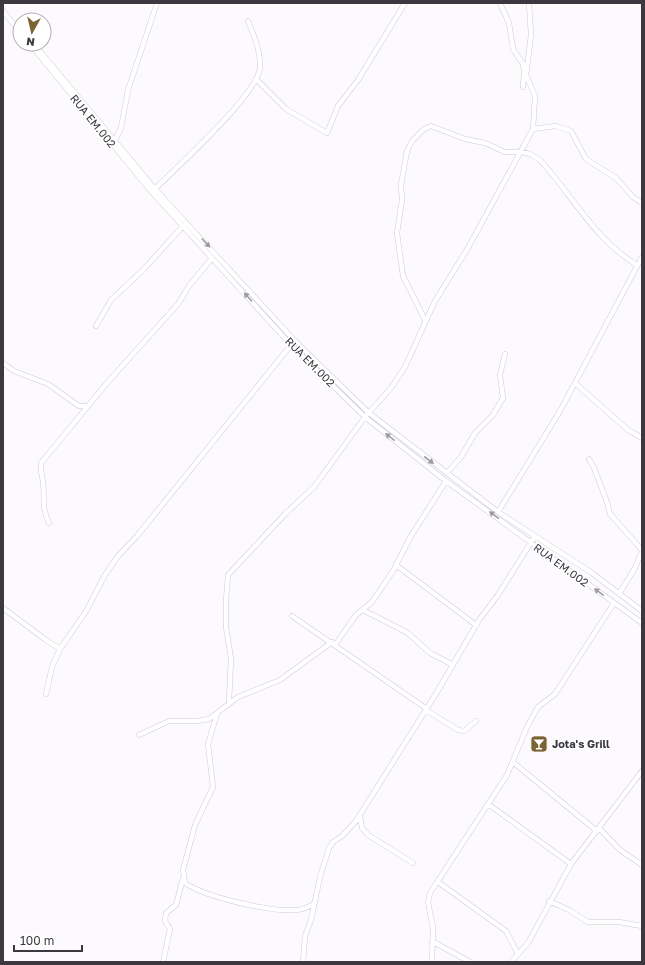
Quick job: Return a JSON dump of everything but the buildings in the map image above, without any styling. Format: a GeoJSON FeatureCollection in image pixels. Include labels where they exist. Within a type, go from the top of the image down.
{"type":"FeatureCollection","features":[{"type":"Feature","properties":{"kind":"street"},"geometry":{"type":"LineString","coordinates":[[115,140],[121,128],[128,90],[157,3]]}},
{"type":"Feature","properties":{"kind":"street"},"geometry":{"type":"LineString","coordinates":[[256,79],[286,109],[327,133],[338,106],[358,80],[405,3]]}},
{"type":"Feature","properties":{"kind":"street"},"geometry":{"type":"LineString","coordinates":[[500,3],[509,23],[513,49],[523,64],[523,88]]}},
{"type":"Feature","properties":{"kind":"street"},"geometry":{"type":"LineString","coordinates":[[229,702],[231,659],[227,632],[226,607],[228,575],[285,514],[314,487],[367,415],[405,367],[425,320],[468,248],[506,176],[522,152],[533,129],[535,96],[526,75],[531,35],[530,3]]}},
{"type":"Feature","properties":{"kind":"street"},"geometry":{"type":"LineString","coordinates":[[3,7],[12,18]]}},
{"type":"Feature","properties":{"kind":"street"},"geometry":{"type":"LineString","coordinates":[[3,11],[12,22]]}},
{"type":"Feature","properties":{"kind":"street"},"geometry":{"type":"LineString","coordinates":[[155,189],[197,149],[231,112],[256,79],[260,69],[260,57],[257,44],[248,21]]}},
{"type":"Feature","properties":{"kind":"street","name":"RUA EM.002"},"geometry":{"type":"LineString","coordinates":[[37,52],[150,190],[291,345],[367,415],[446,480],[642,623]]}},
{"type":"Feature","properties":{"kind":"street","name":"RUA EM.002"},"geometry":{"type":"LineString","coordinates":[[41,52],[155,189],[295,341],[367,415],[498,512],[592,573],[642,611]]}},
{"type":"Feature","properties":{"kind":"street"},"geometry":{"type":"LineString","coordinates":[[425,320],[403,276],[398,244],[398,221],[402,200],[401,185],[407,152],[412,141],[424,129],[431,126],[465,139],[485,143],[505,152],[522,152],[530,154],[540,160],[596,232],[622,256],[640,262],[575,383],[534,455],[498,512]]}},
{"type":"Feature","properties":{"kind":"street"},"geometry":{"type":"LineString","coordinates":[[533,129],[556,126],[571,131],[586,159],[616,178],[633,197],[642,202]]}},
{"type":"Feature","properties":{"kind":"street"},"geometry":{"type":"LineString","coordinates":[[96,326],[111,300],[143,270],[183,226]]}},
{"type":"Feature","properties":{"kind":"street"},"geometry":{"type":"LineString","coordinates":[[49,523],[44,512],[43,483],[40,470],[41,463],[107,383],[178,304],[189,286],[212,258]]}},
{"type":"Feature","properties":{"kind":"street"},"geometry":{"type":"LineString","coordinates":[[46,694],[52,668],[60,649],[85,613],[105,575],[118,556],[137,536],[291,345]]}},
{"type":"Feature","properties":{"kind":"street"},"geometry":{"type":"LineString","coordinates":[[447,473],[461,457],[475,433],[493,415],[503,398],[500,375],[505,354]]}},
{"type":"Feature","properties":{"kind":"street"},"geometry":{"type":"LineString","coordinates":[[3,363],[14,371],[48,384],[79,406],[88,406]]}},
{"type":"Feature","properties":{"kind":"street"},"geometry":{"type":"LineString","coordinates":[[575,383],[628,430],[642,438]]}},
{"type":"Feature","properties":{"kind":"street"},"geometry":{"type":"LineString","coordinates":[[589,458],[607,502],[610,514],[642,550],[635,568],[619,594]]}},
{"type":"Feature","properties":{"kind":"street"},"geometry":{"type":"LineString","coordinates":[[139,735],[169,721],[196,721],[209,719],[217,714],[229,702],[280,680],[334,644],[356,615],[372,602],[396,565],[411,536],[446,480]]}},
{"type":"Feature","properties":{"kind":"street"},"geometry":{"type":"LineString","coordinates":[[303,962],[304,942],[315,903],[320,877],[329,848],[333,842],[350,829],[360,815],[427,710],[476,626],[498,595],[535,536]]}},
{"type":"Feature","properties":{"kind":"street"},"geometry":{"type":"LineString","coordinates":[[396,565],[476,626]]}},
{"type":"Feature","properties":{"kind":"street"},"geometry":{"type":"LineString","coordinates":[[432,962],[432,928],[428,902],[430,893],[514,763],[518,748],[538,707],[555,694],[614,603]]}},
{"type":"Feature","properties":{"kind":"street"},"geometry":{"type":"LineString","coordinates":[[3,608],[60,649]]}},
{"type":"Feature","properties":{"kind":"street"},"geometry":{"type":"LineString","coordinates":[[363,610],[408,633],[430,653],[453,666]]}},
{"type":"Feature","properties":{"kind":"street"},"geometry":{"type":"LineString","coordinates":[[292,616],[458,730],[464,731],[476,721]]}},
{"type":"Feature","properties":{"kind":"street"},"geometry":{"type":"LineString","coordinates":[[217,714],[208,744],[213,787],[195,825],[182,870],[185,883],[192,887],[255,905],[295,910],[315,903]]}},
{"type":"Feature","properties":{"kind":"street"},"geometry":{"type":"LineString","coordinates":[[514,763],[598,829],[620,850],[642,865]]}},
{"type":"Feature","properties":{"kind":"street"},"geometry":{"type":"LineString","coordinates":[[511,962],[528,943],[549,901],[571,864],[642,771]]}},
{"type":"Feature","properties":{"kind":"street"},"geometry":{"type":"LineString","coordinates":[[488,804],[571,864]]}},
{"type":"Feature","properties":{"kind":"street"},"geometry":{"type":"LineString","coordinates":[[360,815],[362,828],[368,835],[412,863]]}},
{"type":"Feature","properties":{"kind":"street"},"geometry":{"type":"LineString","coordinates":[[163,962],[170,929],[165,920],[166,913],[176,905],[183,878]]}},
{"type":"Feature","properties":{"kind":"street"},"geometry":{"type":"LineString","coordinates":[[438,882],[506,932],[518,954]]}},
{"type":"Feature","properties":{"kind":"street"},"geometry":{"type":"LineString","coordinates":[[549,901],[569,910],[588,922],[619,922],[642,926]]}},
{"type":"Feature","properties":{"kind":"street"},"geometry":{"type":"LineString","coordinates":[[432,941],[470,962]]}},
{"type":"Feature","properties":{"kind":"place","name":"Jota's Grill"},"geometry":{"type":"Point","coordinates":[539,744]}}]}
